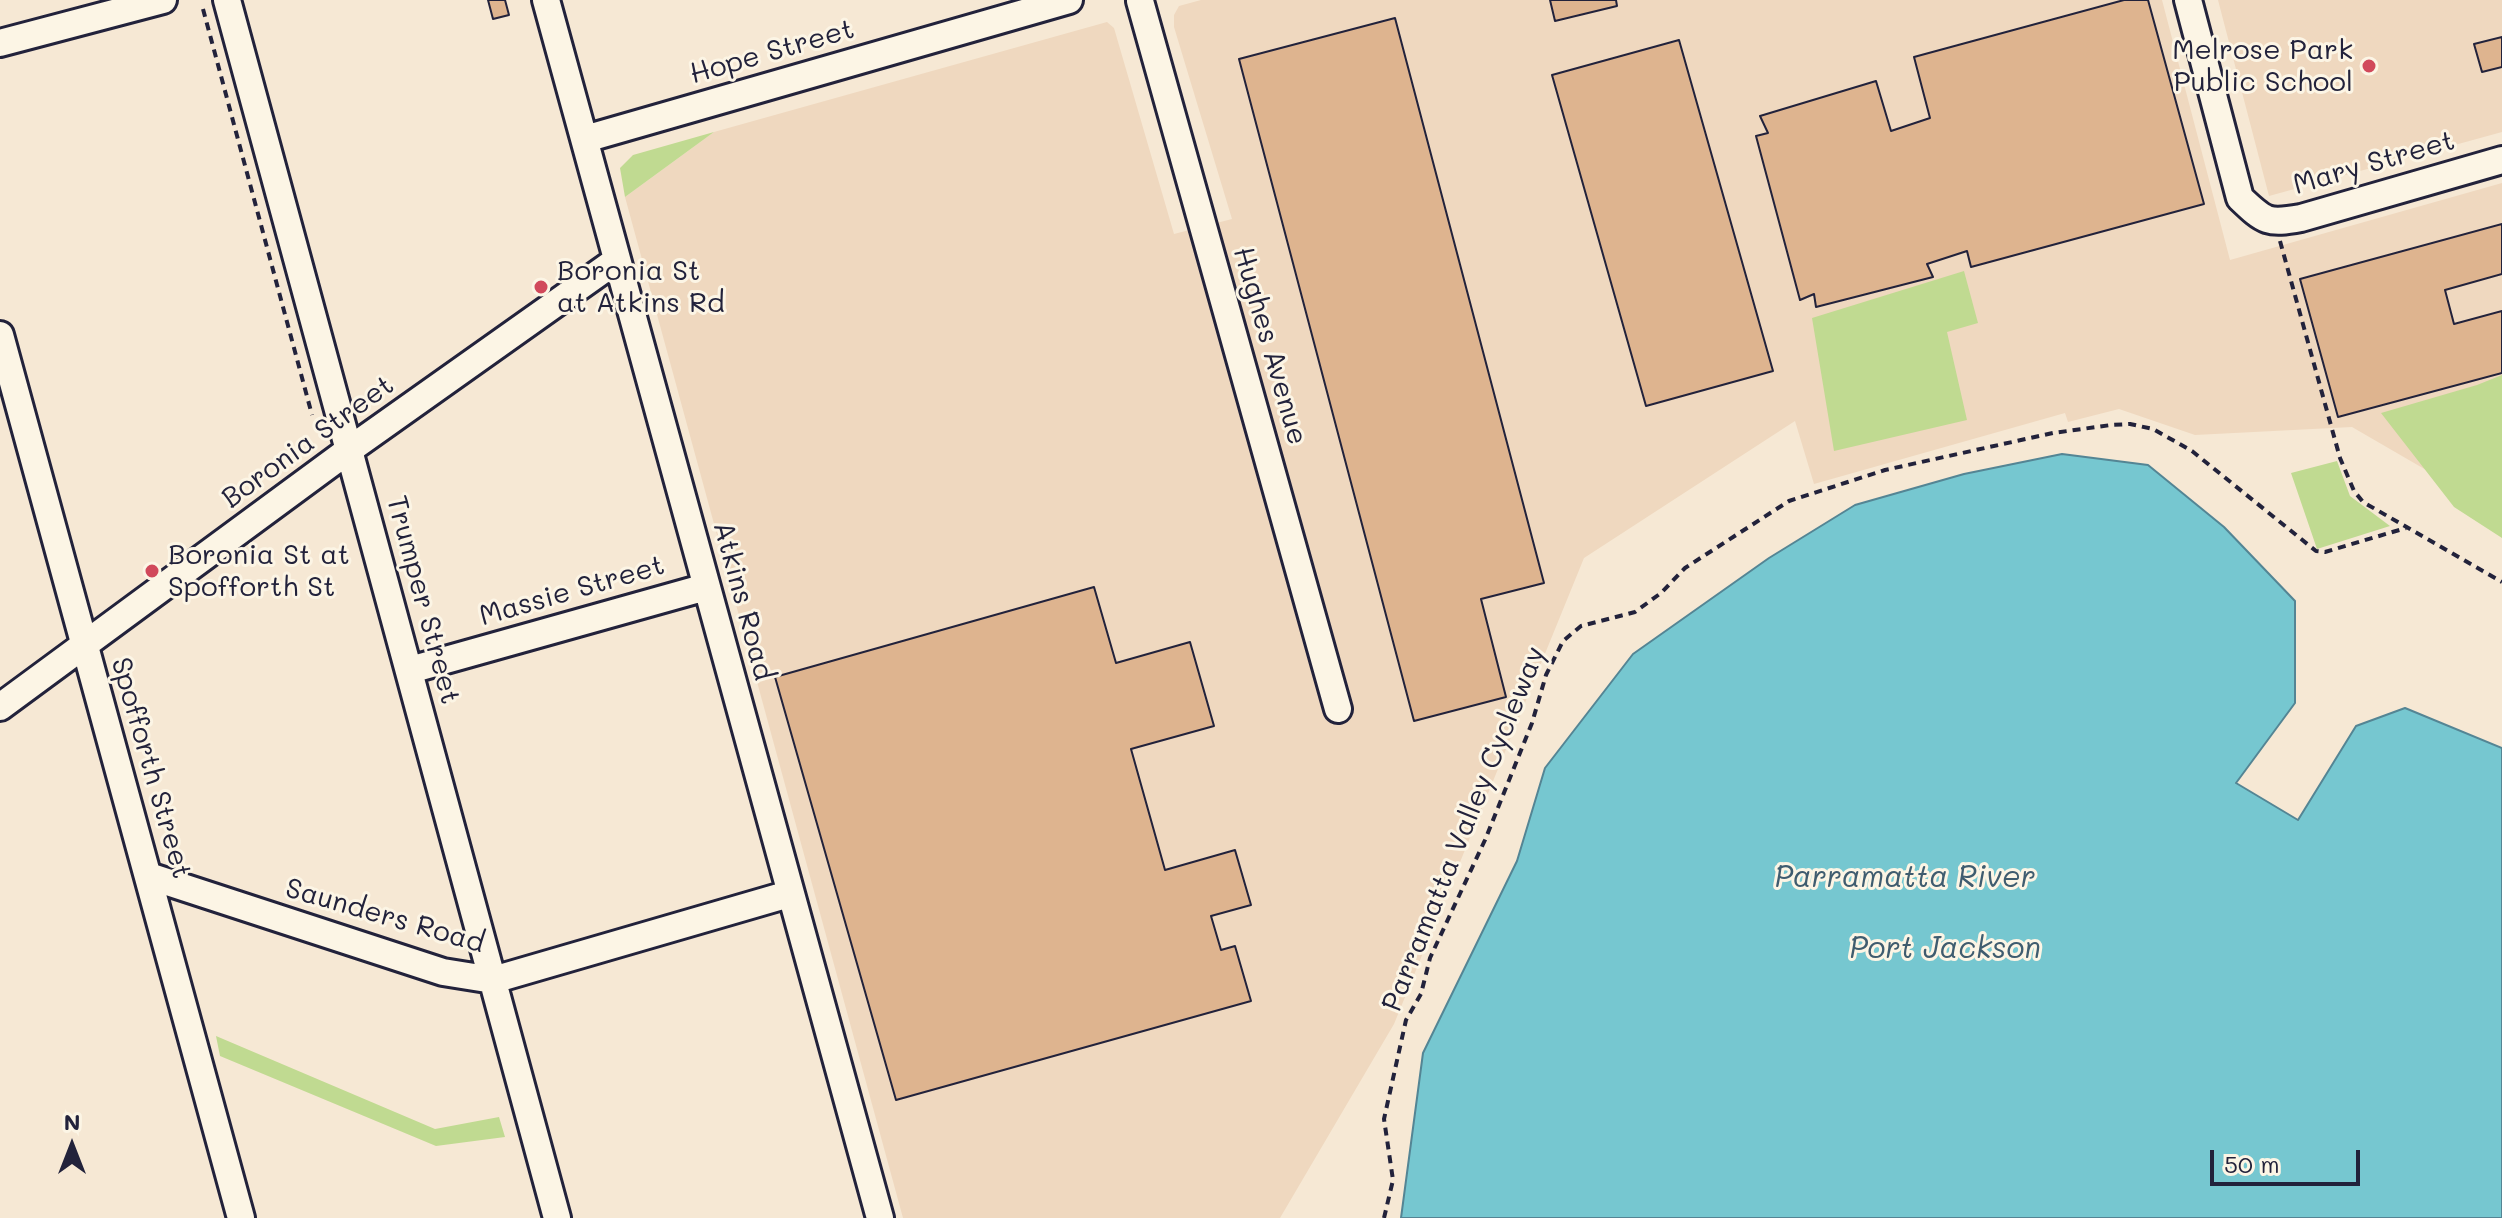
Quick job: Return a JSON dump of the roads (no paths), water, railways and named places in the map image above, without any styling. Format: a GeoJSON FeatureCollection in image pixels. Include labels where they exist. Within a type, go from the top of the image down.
{"type":"FeatureCollection","features":[{"type":"Feature","properties":{"kind":"street"},"geometry":{"type":"LineString","coordinates":[[0,43],[163,0]]}},
{"type":"Feature","properties":{"kind":"street","name":"Atkins Road"},"geometry":{"type":"LineString","coordinates":[[546,0],[880,1218]]}},
{"type":"Feature","properties":{"kind":"street","name":"Hope Street"},"geometry":{"type":"LineString","coordinates":[[585,139],[1069,0]]}},
{"type":"Feature","properties":{"kind":"street"},"geometry":{"type":"LineString","coordinates":[[1127,0],[1141,0]]}},
{"type":"Feature","properties":{"kind":"street","name":"Hughes Avenue"},"geometry":{"type":"LineString","coordinates":[[1141,0],[1338,709]]}},
{"type":"Feature","properties":{"kind":"street","name":"Mary Street"},"geometry":{"type":"LineString","coordinates":[[2188,0],[2240,198],[2269,221],[2502,160]]}},
{"type":"Feature","properties":{"kind":"street","name":"Trumper Street"},"geometry":{"type":"LineString","coordinates":[[215,5],[349,450],[557,1218]]}},
{"type":"Feature","properties":{"kind":"street","name":"Boronia Street"},"geometry":{"type":"LineString","coordinates":[[0,707],[349,450],[617,260]]}},
{"type":"Feature","properties":{"kind":"street","name":"Spofforth Street"},"geometry":{"type":"LineString","coordinates":[[0,335],[6,379],[149,876],[241,1218]]}},
{"type":"Feature","properties":{"kind":"street","name":"Massie Street"},"geometry":{"type":"LineString","coordinates":[[410,670],[706,587]]}},
{"type":"Feature","properties":{"kind":"street","name":"Saunders Road"},"geometry":{"type":"LineString","coordinates":[[149,876],[443,972],[479,980],[493,980],[789,894]]}},
{"type":"Feature","properties":{"kind":"water","name":"Port Jackson"},"geometry":{"type":"Polygon","coordinates":[[[2062,454],[2148,465],[2224,527],[2295,601],[2295,703],[2236,783],[2298,820],[2356,726],[2405,708],[2502,748],[2502,1218],[1401,1218],[1423,1053],[1517,861],[1545,768],[1633,654],[1769,558],[1855,505],[1964,474],[2062,454]]]}},
{"type":"Feature","properties":{"kind":"place","name":"Melrose Park Public School"},"geometry":{"type":"Point","coordinates":[2369,66]}},
{"type":"Feature","properties":{"kind":"place","name":"Boronia St at Atkins Rd"},"geometry":{"type":"Point","coordinates":[541,287]}},
{"type":"Feature","properties":{"kind":"place","name":"Boronia St at Spofforth St"},"geometry":{"type":"Point","coordinates":[152,571]}},
{"type":"Feature","properties":{"kind":"water label","name":"Parramatta River"},"geometry":{"type":"Point","coordinates":[1905,878]}}]}
